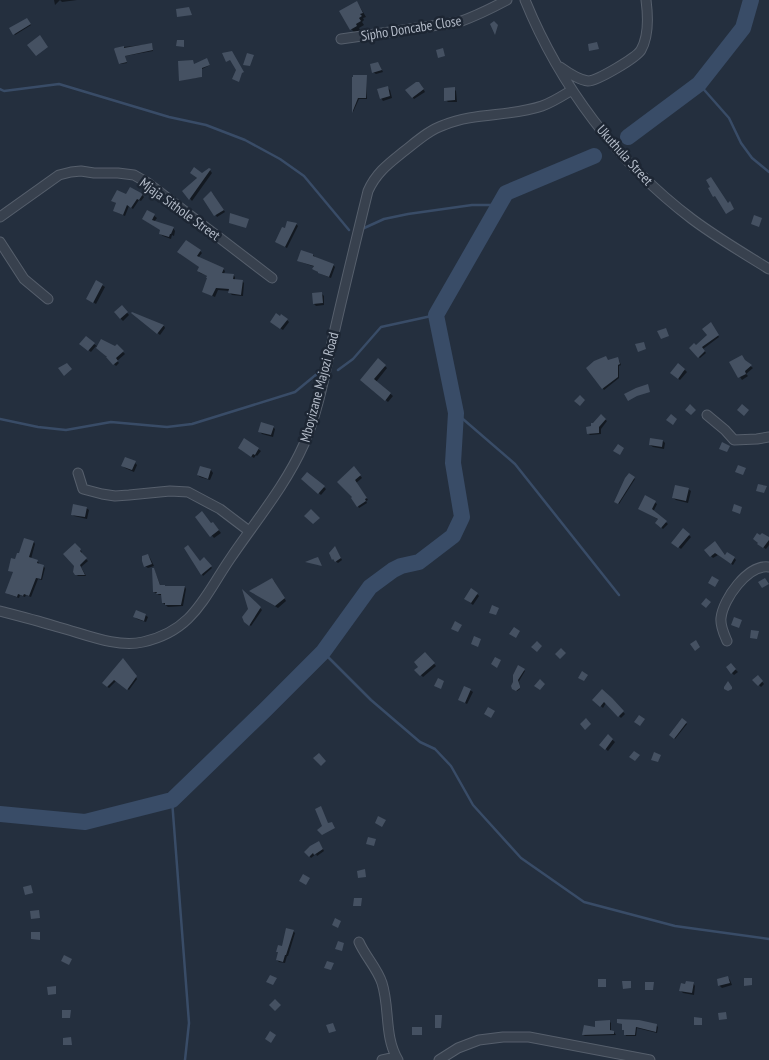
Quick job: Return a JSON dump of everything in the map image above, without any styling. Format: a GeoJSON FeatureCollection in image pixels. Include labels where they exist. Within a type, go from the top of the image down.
{"type":"FeatureCollection","features":[{"type":"Feature","properties":{"kind":"street","name":"Sipho Doncabe Close"},"geometry":{"type":"LineString","coordinates":[[341,38],[459,22],[507,0]]}},
{"type":"Feature","properties":{"kind":"street","name":"Ukuthula Street"},"geometry":{"type":"LineString","coordinates":[[525,0],[544,43],[572,90],[587,112],[625,157],[651,184],[693,220],[769,269]]}},
{"type":"Feature","properties":{"kind":"street"},"geometry":{"type":"LineString","coordinates":[[556,63],[572,74],[588,81],[632,60],[642,48],[645,38],[648,10],[646,0]]}},
{"type":"Feature","properties":{"kind":"street","name":"Mboyizane Majozi Road"},"geometry":{"type":"LineString","coordinates":[[0,611],[120,644],[142,643],[169,634],[180,626],[198,609],[284,481],[301,452],[309,432],[324,378],[368,191],[376,176],[414,143],[443,125],[542,106],[572,90]]}},
{"type":"Feature","properties":{"kind":"street","name":"Mjaja Sithole Street"},"geometry":{"type":"LineString","coordinates":[[0,217],[59,175],[81,171],[134,175],[148,183],[272,278]]}},
{"type":"Feature","properties":{"kind":"street"},"geometry":{"type":"LineString","coordinates":[[0,242],[24,279],[48,299]]}},
{"type":"Feature","properties":{"kind":"street"},"geometry":{"type":"LineString","coordinates":[[707,415],[734,440],[769,437]]}},
{"type":"Feature","properties":{"kind":"street"},"geometry":{"type":"LineString","coordinates":[[78,473],[83,489],[102,494],[128,496],[170,491],[188,492],[220,509],[249,531]]}},
{"type":"Feature","properties":{"kind":"street"},"geometry":{"type":"LineString","coordinates":[[727,641],[720,621],[722,612],[732,592],[744,578],[756,569],[766,567]]}},
{"type":"Feature","properties":{"kind":"street"},"geometry":{"type":"LineString","coordinates":[[359,942],[382,984],[391,1047],[397,1058],[382,1060]]}},
{"type":"Feature","properties":{"kind":"street"},"geometry":{"type":"LineString","coordinates":[[439,1060],[458,1048],[480,1040],[503,1037],[529,1037],[650,1060]]}},
{"type":"Feature","properties":{"kind":"building"},"geometry":{"type":"Polygon","coordinates":[[[357,1],[363,13],[360,14],[362,16],[359,18],[361,21],[350,30],[339,11],[357,1]]]}},
{"type":"Feature","properties":{"kind":"building"},"geometry":{"type":"Polygon","coordinates":[[[189,7],[192,15],[177,17],[176,9],[189,7]]]}},
{"type":"Feature","properties":{"kind":"building"},"geometry":{"type":"Polygon","coordinates":[[[27,18],[31,24],[13,35],[9,28],[27,18]]]}},
{"type":"Feature","properties":{"kind":"building"},"geometry":{"type":"Polygon","coordinates":[[[494,21],[498,25],[495,35],[490,24],[494,21]]]}},
{"type":"Feature","properties":{"kind":"building"},"geometry":{"type":"Polygon","coordinates":[[[40,35],[48,47],[36,56],[27,45],[40,35]]]}},
{"type":"Feature","properties":{"kind":"building"},"geometry":{"type":"Polygon","coordinates":[[[177,40],[184,40],[184,47],[176,46],[177,40]]]}},
{"type":"Feature","properties":{"kind":"building"},"geometry":{"type":"Polygon","coordinates":[[[597,42],[599,49],[589,51],[588,44],[597,42]]]}},
{"type":"Feature","properties":{"kind":"building"},"geometry":{"type":"Polygon","coordinates":[[[152,43],[153,50],[125,56],[127,62],[119,64],[115,48],[152,43]]]}},
{"type":"Feature","properties":{"kind":"building"},"geometry":{"type":"Polygon","coordinates":[[[443,48],[445,56],[438,58],[436,50],[443,48]]]}},
{"type":"Feature","properties":{"kind":"building"},"geometry":{"type":"Polygon","coordinates":[[[232,51],[244,72],[239,82],[232,79],[236,70],[230,60],[226,62],[222,53],[232,51]]]}},
{"type":"Feature","properties":{"kind":"building"},"geometry":{"type":"Polygon","coordinates":[[[247,53],[254,55],[250,66],[243,65],[247,53]]]}},
{"type":"Feature","properties":{"kind":"building"},"geometry":{"type":"Polygon","coordinates":[[[207,58],[210,65],[202,68],[202,77],[179,81],[178,61],[193,60],[194,64],[207,58]]]}},
{"type":"Feature","properties":{"kind":"building"},"geometry":{"type":"Polygon","coordinates":[[[378,62],[382,70],[372,73],[370,64],[378,62]]]}},
{"type":"Feature","properties":{"kind":"building"},"geometry":{"type":"Polygon","coordinates":[[[353,75],[367,75],[366,98],[358,98],[352,113],[352,77],[353,75]]]}},
{"type":"Feature","properties":{"kind":"building"},"geometry":{"type":"Polygon","coordinates":[[[419,82],[424,89],[412,98],[405,90],[419,82]]]}},
{"type":"Feature","properties":{"kind":"building"},"geometry":{"type":"Polygon","coordinates":[[[388,86],[390,96],[380,99],[377,89],[388,86]]]}},
{"type":"Feature","properties":{"kind":"building"},"geometry":{"type":"Polygon","coordinates":[[[455,87],[455,100],[444,101],[444,88],[455,87]]]}},
{"type":"Feature","properties":{"kind":"building"},"geometry":{"type":"Polygon","coordinates":[[[194,167],[202,173],[209,168],[211,169],[189,200],[182,191],[197,178],[190,173],[194,167]]]}},
{"type":"Feature","properties":{"kind":"building"},"geometry":{"type":"Polygon","coordinates":[[[711,177],[734,209],[726,214],[708,188],[710,187],[706,180],[711,177]]]}},
{"type":"Feature","properties":{"kind":"building"},"geometry":{"type":"Polygon","coordinates":[[[130,187],[143,194],[139,200],[137,199],[131,208],[127,205],[123,215],[113,211],[116,203],[111,201],[117,190],[126,194],[130,187]]]}},
{"type":"Feature","properties":{"kind":"building"},"geometry":{"type":"Polygon","coordinates":[[[211,191],[224,210],[214,216],[203,199],[211,191]]]}},
{"type":"Feature","properties":{"kind":"building"},"geometry":{"type":"Polygon","coordinates":[[[147,210],[155,214],[152,220],[174,227],[169,237],[159,234],[160,230],[142,219],[147,210]]]}},
{"type":"Feature","properties":{"kind":"building"},"geometry":{"type":"Polygon","coordinates":[[[230,213],[249,219],[246,228],[229,223],[230,213]]]}},
{"type":"Feature","properties":{"kind":"building"},"geometry":{"type":"Polygon","coordinates":[[[754,215],[762,218],[759,227],[751,224],[754,215]]]}},
{"type":"Feature","properties":{"kind":"building"},"geometry":{"type":"Polygon","coordinates":[[[287,221],[297,223],[285,247],[275,242],[282,227],[285,228],[287,221]]]}},
{"type":"Feature","properties":{"kind":"building"},"geometry":{"type":"Polygon","coordinates":[[[186,240],[201,250],[197,256],[224,268],[222,273],[234,274],[233,279],[243,280],[241,295],[228,293],[229,289],[216,288],[212,296],[202,292],[207,276],[197,271],[199,267],[177,252],[186,240]]]}},
{"type":"Feature","properties":{"kind":"building"},"geometry":{"type":"Polygon","coordinates":[[[301,250],[334,264],[329,277],[312,269],[314,266],[297,261],[301,250]]]}},
{"type":"Feature","properties":{"kind":"building"},"geometry":{"type":"Polygon","coordinates":[[[96,280],[103,284],[93,303],[86,299],[96,280]]]}},
{"type":"Feature","properties":{"kind":"building"},"geometry":{"type":"Polygon","coordinates":[[[322,292],[323,303],[313,304],[312,293],[322,292]]]}},
{"type":"Feature","properties":{"kind":"building"},"geometry":{"type":"Polygon","coordinates":[[[122,305],[128,312],[120,319],[114,312],[122,305]]]}},
{"type":"Feature","properties":{"kind":"building"},"geometry":{"type":"Polygon","coordinates":[[[132,312],[164,325],[157,334],[132,312]]]}},
{"type":"Feature","properties":{"kind":"building"},"geometry":{"type":"Polygon","coordinates":[[[276,313],[288,319],[280,329],[270,322],[276,313]]]}},
{"type":"Feature","properties":{"kind":"building"},"geometry":{"type":"Polygon","coordinates":[[[711,322],[719,335],[702,347],[705,351],[698,358],[689,348],[694,343],[696,345],[707,335],[702,329],[711,322]]]}},
{"type":"Feature","properties":{"kind":"building"},"geometry":{"type":"Polygon","coordinates":[[[666,328],[669,336],[661,339],[657,331],[666,328]]]}},
{"type":"Feature","properties":{"kind":"building"},"geometry":{"type":"Polygon","coordinates":[[[86,336],[95,343],[88,351],[79,344],[86,336]]]}},
{"type":"Feature","properties":{"kind":"building"},"geometry":{"type":"Polygon","coordinates":[[[101,339],[115,346],[117,344],[124,351],[116,358],[118,361],[113,365],[96,348],[101,339]]]}},
{"type":"Feature","properties":{"kind":"building"},"geometry":{"type":"Polygon","coordinates":[[[644,342],[646,349],[638,352],[635,344],[644,342]]]}},
{"type":"Feature","properties":{"kind":"building"},"geometry":{"type":"Polygon","coordinates":[[[742,355],[752,365],[745,371],[746,374],[738,378],[729,362],[742,355]]]}},
{"type":"Feature","properties":{"kind":"building"},"geometry":{"type":"Polygon","coordinates":[[[606,356],[608,360],[618,357],[620,364],[618,365],[618,377],[602,389],[586,368],[594,361],[606,356]]]}},
{"type":"Feature","properties":{"kind":"building"},"geometry":{"type":"Polygon","coordinates":[[[378,358],[386,365],[374,379],[391,393],[385,401],[360,380],[378,358]]]}},
{"type":"Feature","properties":{"kind":"building"},"geometry":{"type":"Polygon","coordinates":[[[67,363],[72,369],[64,376],[58,368],[67,363]]]}},
{"type":"Feature","properties":{"kind":"building"},"geometry":{"type":"Polygon","coordinates":[[[678,363],[685,369],[678,379],[670,373],[678,363]]]}},
{"type":"Feature","properties":{"kind":"building"},"geometry":{"type":"Polygon","coordinates":[[[648,384],[650,392],[628,401],[624,394],[648,384]]]}},
{"type":"Feature","properties":{"kind":"building"},"geometry":{"type":"Polygon","coordinates":[[[580,395],[585,400],[580,406],[574,401],[580,395]]]}},
{"type":"Feature","properties":{"kind":"building"},"geometry":{"type":"Polygon","coordinates":[[[690,404],[696,410],[691,415],[685,410],[690,404]]]}},
{"type":"Feature","properties":{"kind":"building"},"geometry":{"type":"Polygon","coordinates":[[[742,404],[749,410],[744,416],[737,410],[742,404]]]}},
{"type":"Feature","properties":{"kind":"building"},"geometry":{"type":"Polygon","coordinates":[[[601,414],[606,419],[599,427],[599,433],[587,434],[586,427],[591,426],[591,423],[601,414]]]}},
{"type":"Feature","properties":{"kind":"building"},"geometry":{"type":"Polygon","coordinates":[[[671,414],[677,419],[673,425],[666,420],[671,414]]]}},
{"type":"Feature","properties":{"kind":"building"},"geometry":{"type":"Polygon","coordinates":[[[261,422],[274,426],[271,435],[258,432],[261,422]]]}},
{"type":"Feature","properties":{"kind":"building"},"geometry":{"type":"Polygon","coordinates":[[[244,438],[259,448],[255,455],[253,454],[251,457],[238,448],[244,438]]]}},
{"type":"Feature","properties":{"kind":"building"},"geometry":{"type":"Polygon","coordinates":[[[650,438],[663,440],[662,447],[649,445],[650,438]]]}},
{"type":"Feature","properties":{"kind":"building"},"geometry":{"type":"Polygon","coordinates":[[[722,442],[730,446],[727,452],[719,449],[722,442]]]}},
{"type":"Feature","properties":{"kind":"building"},"geometry":{"type":"Polygon","coordinates":[[[618,444],[624,448],[620,455],[613,451],[618,444]]]}},
{"type":"Feature","properties":{"kind":"building"},"geometry":{"type":"Polygon","coordinates":[[[125,457],[136,461],[132,470],[121,466],[125,457]]]}},
{"type":"Feature","properties":{"kind":"building"},"geometry":{"type":"Polygon","coordinates":[[[738,465],[746,468],[743,475],[735,472],[738,465]]]}},
{"type":"Feature","properties":{"kind":"building"},"geometry":{"type":"Polygon","coordinates":[[[200,466],[211,469],[208,479],[197,475],[200,466]]]}},
{"type":"Feature","properties":{"kind":"building"},"geometry":{"type":"Polygon","coordinates":[[[354,466],[361,475],[355,480],[367,498],[365,499],[366,501],[357,507],[352,497],[337,482],[354,466]]]}},
{"type":"Feature","properties":{"kind":"building"},"geometry":{"type":"Polygon","coordinates":[[[307,472],[325,486],[318,494],[301,479],[307,472]]]}},
{"type":"Feature","properties":{"kind":"building"},"geometry":{"type":"Polygon","coordinates":[[[629,473],[635,477],[618,504],[614,502],[629,473]]]}},
{"type":"Feature","properties":{"kind":"building"},"geometry":{"type":"Polygon","coordinates":[[[758,484],[767,486],[764,493],[756,491],[758,484]]]}},
{"type":"Feature","properties":{"kind":"building"},"geometry":{"type":"Polygon","coordinates":[[[675,485],[689,488],[686,501],[672,498],[675,485]]]}},
{"type":"Feature","properties":{"kind":"building"},"geometry":{"type":"Polygon","coordinates":[[[645,495],[656,501],[652,509],[667,521],[661,528],[655,523],[658,519],[638,509],[645,495]]]}},
{"type":"Feature","properties":{"kind":"building"},"geometry":{"type":"Polygon","coordinates":[[[73,504],[87,507],[85,517],[71,515],[73,504]]]}},
{"type":"Feature","properties":{"kind":"building"},"geometry":{"type":"Polygon","coordinates":[[[734,504],[742,507],[740,514],[732,511],[734,504]]]}},
{"type":"Feature","properties":{"kind":"building"},"geometry":{"type":"Polygon","coordinates":[[[311,509],[320,518],[313,524],[304,516],[311,509]]]}},
{"type":"Feature","properties":{"kind":"building"},"geometry":{"type":"Polygon","coordinates":[[[202,511],[219,530],[210,537],[195,517],[202,511]]]}},
{"type":"Feature","properties":{"kind":"building"},"geometry":{"type":"Polygon","coordinates":[[[683,528],[690,534],[678,548],[671,543],[683,528]]]}},
{"type":"Feature","properties":{"kind":"building"},"geometry":{"type":"Polygon","coordinates":[[[757,533],[760,535],[762,533],[769,537],[763,548],[753,539],[757,533]]]}},
{"type":"Feature","properties":{"kind":"building"},"geometry":{"type":"Polygon","coordinates":[[[24,538],[34,541],[29,557],[38,560],[37,563],[44,565],[41,579],[36,578],[29,596],[18,594],[17,597],[5,593],[13,572],[8,571],[11,558],[15,559],[17,553],[19,553],[24,538]]]}},
{"type":"Feature","properties":{"kind":"building"},"geometry":{"type":"Polygon","coordinates":[[[715,541],[725,555],[727,552],[735,557],[731,564],[715,553],[710,557],[704,550],[715,541]]]}},
{"type":"Feature","properties":{"kind":"building"},"geometry":{"type":"Polygon","coordinates":[[[75,543],[87,558],[80,565],[85,575],[75,575],[73,572],[74,566],[63,554],[75,543]]]}},
{"type":"Feature","properties":{"kind":"building"},"geometry":{"type":"Polygon","coordinates":[[[188,545],[200,561],[204,557],[212,566],[201,575],[184,548],[188,545]]]}},
{"type":"Feature","properties":{"kind":"building"},"geometry":{"type":"Polygon","coordinates":[[[335,546],[341,558],[335,562],[329,553],[335,546]]]}},
{"type":"Feature","properties":{"kind":"building"},"geometry":{"type":"Polygon","coordinates":[[[148,554],[152,564],[144,567],[142,556],[148,554]]]}},
{"type":"Feature","properties":{"kind":"building"},"geometry":{"type":"Polygon","coordinates":[[[318,557],[322,566],[305,562],[315,558],[318,557]]]}},
{"type":"Feature","properties":{"kind":"building"},"geometry":{"type":"Polygon","coordinates":[[[152,568],[154,568],[160,585],[185,586],[181,605],[165,605],[165,603],[162,603],[161,594],[153,592],[152,568]]]}},
{"type":"Feature","properties":{"kind":"building"},"geometry":{"type":"Polygon","coordinates":[[[712,576],[719,580],[715,587],[708,583],[712,576]]]}},
{"type":"Feature","properties":{"kind":"building"},"geometry":{"type":"Polygon","coordinates":[[[272,578],[285,598],[275,606],[249,591],[272,578]]]}},
{"type":"Feature","properties":{"kind":"building"},"geometry":{"type":"Polygon","coordinates":[[[765,578],[769,584],[762,588],[758,582],[765,578]]]}},
{"type":"Feature","properties":{"kind":"building"},"geometry":{"type":"Polygon","coordinates":[[[471,588],[478,593],[471,603],[464,599],[471,588]]]}},
{"type":"Feature","properties":{"kind":"building"},"geometry":{"type":"Polygon","coordinates":[[[242,589],[261,607],[249,626],[242,617],[248,609],[242,589]]]}},
{"type":"Feature","properties":{"kind":"building"},"geometry":{"type":"Polygon","coordinates":[[[706,598],[711,602],[706,608],[701,604],[706,598]]]}},
{"type":"Feature","properties":{"kind":"building"},"geometry":{"type":"Polygon","coordinates":[[[492,605],[499,608],[496,615],[489,613],[492,605]]]}},
{"type":"Feature","properties":{"kind":"building"},"geometry":{"type":"Polygon","coordinates":[[[136,610],[146,614],[144,621],[133,617],[136,610]]]}},
{"type":"Feature","properties":{"kind":"building"},"geometry":{"type":"Polygon","coordinates":[[[734,617],[742,620],[739,628],[731,625],[734,617]]]}},
{"type":"Feature","properties":{"kind":"building"},"geometry":{"type":"Polygon","coordinates":[[[455,621],[462,625],[458,632],[451,629],[455,621]]]}},
{"type":"Feature","properties":{"kind":"building"},"geometry":{"type":"Polygon","coordinates":[[[514,627],[520,631],[516,638],[509,634],[514,627]]]}},
{"type":"Feature","properties":{"kind":"building"},"geometry":{"type":"Polygon","coordinates":[[[751,630],[759,631],[757,639],[750,638],[751,630]]]}},
{"type":"Feature","properties":{"kind":"building"},"geometry":{"type":"Polygon","coordinates":[[[474,636],[481,639],[478,647],[471,644],[474,636]]]}},
{"type":"Feature","properties":{"kind":"building"},"geometry":{"type":"Polygon","coordinates":[[[696,640],[700,647],[695,651],[690,644],[696,640]]]}},
{"type":"Feature","properties":{"kind":"building"},"geometry":{"type":"Polygon","coordinates":[[[537,641],[542,646],[537,652],[531,647],[537,641]]]}},
{"type":"Feature","properties":{"kind":"building"},"geometry":{"type":"Polygon","coordinates":[[[561,648],[566,653],[560,659],[555,654],[561,648]]]}},
{"type":"Feature","properties":{"kind":"building"},"geometry":{"type":"Polygon","coordinates":[[[425,652],[435,663],[420,676],[414,670],[418,667],[414,662],[425,652]]]}},
{"type":"Feature","properties":{"kind":"building"},"geometry":{"type":"Polygon","coordinates":[[[495,657],[501,660],[497,668],[491,664],[495,657]]]}},
{"type":"Feature","properties":{"kind":"building"},"geometry":{"type":"Polygon","coordinates":[[[123,658],[137,676],[127,690],[114,680],[107,687],[102,683],[123,658]]]}},
{"type":"Feature","properties":{"kind":"building"},"geometry":{"type":"Polygon","coordinates":[[[731,663],[736,669],[731,674],[726,667],[731,663]]]}},
{"type":"Feature","properties":{"kind":"building"},"geometry":{"type":"Polygon","coordinates":[[[518,665],[525,669],[518,680],[520,688],[516,691],[511,686],[513,675],[518,665]]]}},
{"type":"Feature","properties":{"kind":"building"},"geometry":{"type":"Polygon","coordinates":[[[582,671],[588,675],[584,681],[578,678],[582,671]]]}},
{"type":"Feature","properties":{"kind":"building"},"geometry":{"type":"Polygon","coordinates":[[[758,675],[763,681],[758,686],[752,680],[758,675]]]}},
{"type":"Feature","properties":{"kind":"building"},"geometry":{"type":"Polygon","coordinates":[[[438,678],[444,681],[441,689],[434,686],[438,678]]]}},
{"type":"Feature","properties":{"kind":"building"},"geometry":{"type":"Polygon","coordinates":[[[540,679],[545,684],[540,690],[534,686],[540,679]]]}},
{"type":"Feature","properties":{"kind":"building"},"geometry":{"type":"Polygon","coordinates":[[[728,681],[732,689],[728,691],[724,687],[728,681]]]}},
{"type":"Feature","properties":{"kind":"building"},"geometry":{"type":"Polygon","coordinates":[[[464,686],[471,689],[465,703],[458,700],[464,686]]]}},
{"type":"Feature","properties":{"kind":"building"},"geometry":{"type":"Polygon","coordinates":[[[602,689],[624,711],[618,717],[604,702],[600,707],[592,700],[602,689]]]}},
{"type":"Feature","properties":{"kind":"building"},"geometry":{"type":"Polygon","coordinates":[[[488,707],[495,711],[491,718],[484,714],[488,707]]]}},
{"type":"Feature","properties":{"kind":"building"},"geometry":{"type":"Polygon","coordinates":[[[639,715],[645,719],[640,726],[634,722],[639,715]]]}},
{"type":"Feature","properties":{"kind":"building"},"geometry":{"type":"Polygon","coordinates":[[[586,718],[591,724],[585,730],[580,724],[586,718]]]}},
{"type":"Feature","properties":{"kind":"building"},"geometry":{"type":"Polygon","coordinates":[[[682,718],[687,722],[674,739],[669,735],[682,718]]]}},
{"type":"Feature","properties":{"kind":"building"},"geometry":{"type":"Polygon","coordinates":[[[608,734],[613,739],[605,750],[599,745],[608,734]]]}},
{"type":"Feature","properties":{"kind":"building"},"geometry":{"type":"Polygon","coordinates":[[[634,751],[640,755],[635,761],[629,757],[634,751]]]}},
{"type":"Feature","properties":{"kind":"building"},"geometry":{"type":"Polygon","coordinates":[[[654,752],[661,755],[658,762],[651,760],[654,752]]]}},
{"type":"Feature","properties":{"kind":"building"},"geometry":{"type":"Polygon","coordinates":[[[319,753],[326,761],[321,766],[313,758],[319,753]]]}},
{"type":"Feature","properties":{"kind":"building"},"geometry":{"type":"Polygon","coordinates":[[[321,806],[328,823],[332,822],[335,828],[322,835],[317,830],[322,826],[315,809],[321,806]]]}},
{"type":"Feature","properties":{"kind":"building"},"geometry":{"type":"Polygon","coordinates":[[[378,816],[386,820],[382,827],[375,823],[378,816]]]}},
{"type":"Feature","properties":{"kind":"building"},"geometry":{"type":"Polygon","coordinates":[[[368,837],[376,839],[374,846],[366,844],[368,837]]]}},
{"type":"Feature","properties":{"kind":"building"},"geometry":{"type":"Polygon","coordinates":[[[319,841],[323,849],[309,857],[304,852],[319,841]]]}},
{"type":"Feature","properties":{"kind":"building"},"geometry":{"type":"Polygon","coordinates":[[[365,869],[366,877],[358,878],[357,871],[365,869]]]}},
{"type":"Feature","properties":{"kind":"building"},"geometry":{"type":"Polygon","coordinates":[[[303,874],[310,878],[306,885],[299,881],[303,874]]]}},
{"type":"Feature","properties":{"kind":"building"},"geometry":{"type":"Polygon","coordinates":[[[31,885],[33,893],[25,895],[23,887],[31,885]]]}},
{"type":"Feature","properties":{"kind":"building"},"geometry":{"type":"Polygon","coordinates":[[[354,898],[362,898],[361,906],[353,906],[354,898]]]}},
{"type":"Feature","properties":{"kind":"building"},"geometry":{"type":"Polygon","coordinates":[[[39,910],[40,918],[31,919],[30,911],[39,910]]]}},
{"type":"Feature","properties":{"kind":"building"},"geometry":{"type":"Polygon","coordinates":[[[335,918],[341,921],[338,928],[332,925],[335,918]]]}},
{"type":"Feature","properties":{"kind":"building"},"geometry":{"type":"Polygon","coordinates":[[[286,928],[294,930],[283,962],[276,960],[278,952],[276,952],[278,945],[282,946],[286,928]]]}},
{"type":"Feature","properties":{"kind":"building"},"geometry":{"type":"Polygon","coordinates":[[[31,932],[40,932],[40,940],[31,939],[31,932]]]}},
{"type":"Feature","properties":{"kind":"building"},"geometry":{"type":"Polygon","coordinates":[[[338,941],[344,943],[342,951],[335,949],[338,941]]]}},
{"type":"Feature","properties":{"kind":"building"},"geometry":{"type":"Polygon","coordinates":[[[64,955],[72,959],[69,965],[61,961],[64,955]]]}},
{"type":"Feature","properties":{"kind":"building"},"geometry":{"type":"Polygon","coordinates":[[[327,961],[334,963],[331,970],[324,968],[327,961]]]}},
{"type":"Feature","properties":{"kind":"building"},"geometry":{"type":"Polygon","coordinates":[[[270,975],[277,978],[273,985],[266,982],[270,975]]]}},
{"type":"Feature","properties":{"kind":"building"},"geometry":{"type":"Polygon","coordinates":[[[728,976],[730,983],[718,986],[717,979],[728,976]]]}},
{"type":"Feature","properties":{"kind":"building"},"geometry":{"type":"Polygon","coordinates":[[[744,978],[752,978],[752,985],[744,986],[744,978]]]}},
{"type":"Feature","properties":{"kind":"building"},"geometry":{"type":"Polygon","coordinates":[[[598,979],[606,979],[606,987],[598,987],[598,979]]]}},
{"type":"Feature","properties":{"kind":"building"},"geometry":{"type":"Polygon","coordinates":[[[622,981],[631,981],[631,988],[623,989],[622,981]]]}},
{"type":"Feature","properties":{"kind":"building"},"geometry":{"type":"Polygon","coordinates":[[[686,981],[694,982],[692,993],[679,991],[681,983],[685,984],[686,981]]]}},
{"type":"Feature","properties":{"kind":"building"},"geometry":{"type":"Polygon","coordinates":[[[645,982],[654,982],[653,990],[645,990],[645,982]]]}},
{"type":"Feature","properties":{"kind":"building"},"geometry":{"type":"Polygon","coordinates":[[[56,986],[56,994],[48,995],[47,987],[56,986]]]}},
{"type":"Feature","properties":{"kind":"building"},"geometry":{"type":"Polygon","coordinates":[[[275,999],[281,1005],[275,1011],[269,1005],[275,999]]]}},
{"type":"Feature","properties":{"kind":"building"},"geometry":{"type":"Polygon","coordinates":[[[62,1010],[71,1010],[70,1018],[62,1018],[62,1010]]]}},
{"type":"Feature","properties":{"kind":"building"},"geometry":{"type":"Polygon","coordinates":[[[726,1012],[727,1019],[719,1020],[718,1013],[726,1012]]]}},
{"type":"Feature","properties":{"kind":"building"},"geometry":{"type":"Polygon","coordinates":[[[435,1015],[442,1015],[441,1028],[435,1028],[435,1015]]]}},
{"type":"Feature","properties":{"kind":"building"},"geometry":{"type":"Polygon","coordinates":[[[694,1017],[702,1018],[702,1025],[694,1025],[694,1017]]]}},
{"type":"Feature","properties":{"kind":"building"},"geometry":{"type":"Polygon","coordinates":[[[617,1019],[639,1020],[657,1024],[656,1032],[636,1027],[635,1035],[624,1035],[622,1024],[617,1023],[617,1019]]]}},
{"type":"Feature","properties":{"kind":"building"},"geometry":{"type":"Polygon","coordinates":[[[610,1020],[610,1030],[614,1031],[614,1034],[582,1035],[584,1025],[595,1027],[595,1021],[610,1020]]]}},
{"type":"Feature","properties":{"kind":"building"},"geometry":{"type":"Polygon","coordinates":[[[333,1023],[336,1031],[329,1033],[326,1025],[333,1023]]]}},
{"type":"Feature","properties":{"kind":"building"},"geometry":{"type":"Polygon","coordinates":[[[412,1027],[422,1027],[422,1035],[412,1035],[412,1027]]]}},
{"type":"Feature","properties":{"kind":"building"},"geometry":{"type":"Polygon","coordinates":[[[270,1031],[276,1035],[271,1043],[265,1039],[270,1031]]]}},
{"type":"Feature","properties":{"kind":"building"},"geometry":{"type":"Polygon","coordinates":[[[71,1037],[72,1045],[63,1045],[63,1038],[71,1037]]]}},
{"type":"Feature","properties":{"kind":"waterway"},"geometry":{"type":"LineString","coordinates":[[628,137],[699,84],[743,28],[751,0]]}},
{"type":"Feature","properties":{"kind":"waterway"},"geometry":{"type":"LineString","coordinates":[[0,89],[4,91],[59,84],[169,117],[206,125],[245,140],[280,159],[304,176],[349,230]]}},
{"type":"Feature","properties":{"kind":"waterway"},"geometry":{"type":"LineString","coordinates":[[699,84],[729,118],[741,143],[752,158],[769,172]]}},
{"type":"Feature","properties":{"kind":"waterway"},"geometry":{"type":"LineString","coordinates":[[0,814],[85,822],[172,800],[323,652],[370,587],[393,570],[419,562],[453,536],[462,517],[453,463],[456,413],[436,315],[506,193],[594,156]]}},
{"type":"Feature","properties":{"kind":"waterway"},"geometry":{"type":"LineString","coordinates":[[362,229],[384,219],[408,214],[472,205],[499,205]]}},
{"type":"Feature","properties":{"kind":"waterway"},"geometry":{"type":"LineString","coordinates":[[338,370],[353,359],[381,327],[436,315]]}},
{"type":"Feature","properties":{"kind":"waterway"},"geometry":{"type":"LineString","coordinates":[[0,419],[38,427],[66,430],[111,422],[167,427],[192,424],[295,392],[318,373]]}},
{"type":"Feature","properties":{"kind":"waterway"},"geometry":{"type":"LineString","coordinates":[[456,413],[515,464],[619,595]]}},
{"type":"Feature","properties":{"kind":"waterway"},"geometry":{"type":"LineString","coordinates":[[323,652],[371,700],[420,742],[435,749],[451,766],[473,805],[521,858],[584,902],[675,926],[769,939]]}},
{"type":"Feature","properties":{"kind":"waterway"},"geometry":{"type":"LineString","coordinates":[[172,800],[189,1023],[185,1060]]}}]}
